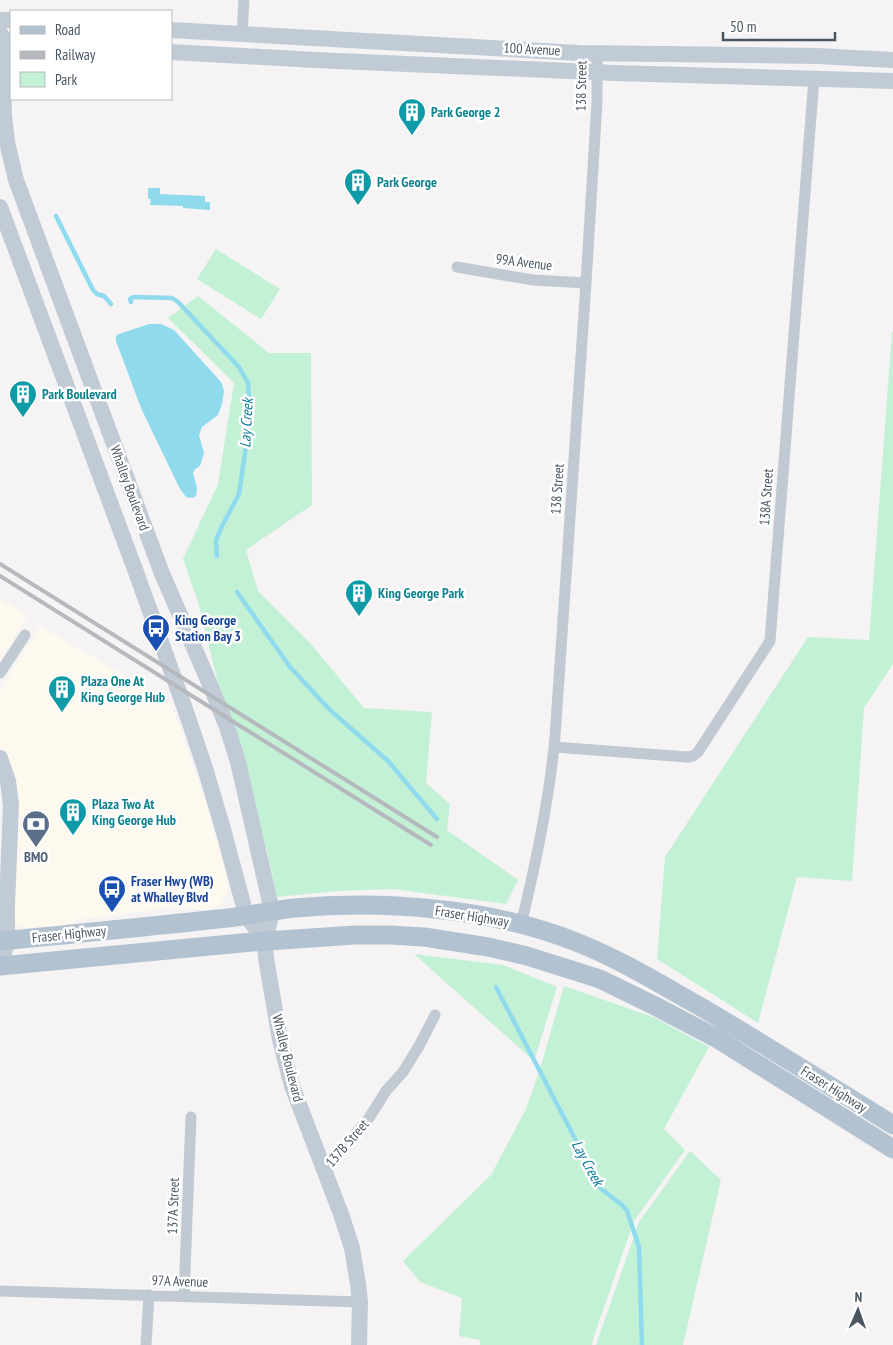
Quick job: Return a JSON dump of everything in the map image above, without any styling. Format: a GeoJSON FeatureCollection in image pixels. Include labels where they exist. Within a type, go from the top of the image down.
{"type":"FeatureCollection","features":[{"type":"Feature","properties":{"kind":"main road","name":"100 Avenue"},"geometry":{"type":"LineString","coordinates":[[172,30],[597,53],[817,56],[893,60]]}},
{"type":"Feature","properties":{"kind":"main road","name":"Whalley Boulevard"},"geometry":{"type":"LineString","coordinates":[[4,39],[4,116],[7,142],[16,180],[164,579],[211,687],[227,727],[238,762],[272,911],[265,941],[266,958],[280,1040],[292,1086],[324,1171]]}},
{"type":"Feature","properties":{"kind":"main road","name":"100 Avenue"},"geometry":{"type":"LineString","coordinates":[[172,52],[597,72],[893,81]]}},
{"type":"Feature","properties":{"kind":"main road","name":"Whalley Boulevard"},"geometry":{"type":"LineString","coordinates":[[0,207],[184,706],[224,829],[246,915],[265,941]]}},
{"type":"Feature","properties":{"kind":"main road"},"geometry":{"type":"LineString","coordinates":[[0,758],[8,781],[12,805],[8,905],[0,965]]}},
{"type":"Feature","properties":{"kind":"main road","name":"Fraser Highway"},"geometry":{"type":"LineString","coordinates":[[4,941],[222,919],[293,908],[343,906],[409,907],[478,916],[521,925],[575,942],[635,970],[737,1028],[893,1126]]}},
{"type":"Feature","properties":{"kind":"main road","name":"Fraser Highway"},"geometry":{"type":"LineString","coordinates":[[0,965],[265,941],[355,935],[424,937],[488,947],[527,956],[600,979],[630,993],[716,1038],[893,1149]]}},
{"type":"Feature","properties":{"kind":"main road","name":"137B Street"},"geometry":{"type":"LineString","coordinates":[[324,1171],[352,1248],[360,1302],[358,1345]]}},
{"type":"Feature","properties":{"kind":"street"},"geometry":{"type":"LineString","coordinates":[[242,34],[244,0]]}},
{"type":"Feature","properties":{"kind":"street","name":"138 Street"},"geometry":{"type":"LineString","coordinates":[[521,925],[543,829],[554,747],[586,283],[597,102],[597,53]]}},
{"type":"Feature","properties":{"kind":"street","name":"138A Street"},"geometry":{"type":"LineString","coordinates":[[554,747],[693,756],[698,752],[770,641],[814,78]]}},
{"type":"Feature","properties":{"kind":"street","name":"99A Avenue"},"geometry":{"type":"LineString","coordinates":[[457,267],[534,280],[586,283]]}},
{"type":"Feature","properties":{"kind":"street"},"geometry":{"type":"LineString","coordinates":[[0,674],[25,635]]}},
{"type":"Feature","properties":{"kind":"street","name":"137B Street"},"geometry":{"type":"LineString","coordinates":[[324,1171],[369,1118],[386,1091],[403,1072],[435,1015]]}},
{"type":"Feature","properties":{"kind":"street","name":"137A Street"},"geometry":{"type":"LineString","coordinates":[[184,1296],[191,1117]]}},
{"type":"Feature","properties":{"kind":"street","name":"97A Avenue"},"geometry":{"type":"LineString","coordinates":[[0,1291],[360,1302]]}},
{"type":"Feature","properties":{"kind":"street"},"geometry":{"type":"LineString","coordinates":[[146,1345],[149,1295]]}},
{"type":"Feature","properties":{"kind":"shaded area"},"geometry":{"type":"Polygon","coordinates":[[[0,599],[28,615],[0,661],[0,599]]]}},
{"type":"Feature","properties":{"kind":"shaded area"},"geometry":{"type":"Polygon","coordinates":[[[40,626],[171,703],[208,809],[228,881],[227,894],[219,905],[211,909],[161,909],[75,920],[69,927],[28,930],[17,925],[13,920],[10,766],[0,747],[0,690],[40,626]]]}},
{"type":"Feature","properties":{"kind":"green space"},"geometry":{"type":"Polygon","coordinates":[[[216,249],[280,289],[261,319],[197,279],[216,249]]]}},
{"type":"Feature","properties":{"kind":"green space"},"geometry":{"type":"Polygon","coordinates":[[[198,296],[269,353],[311,353],[312,505],[246,550],[258,591],[311,644],[364,708],[432,712],[426,783],[450,804],[447,830],[518,880],[506,904],[393,889],[338,891],[277,897],[244,760],[217,679],[198,602],[183,559],[218,484],[234,383],[168,318],[198,296]]]}},
{"type":"Feature","properties":{"kind":"green space"},"geometry":{"type":"Polygon","coordinates":[[[892,332],[893,664],[864,708],[852,881],[797,877],[758,1023],[657,959],[665,857],[808,637],[869,640],[892,332]]]}},
{"type":"Feature","properties":{"kind":"green space"},"geometry":{"type":"Polygon","coordinates":[[[414,954],[503,965],[557,987],[534,1061],[414,954]]]}},
{"type":"Feature","properties":{"kind":"green space"},"geometry":{"type":"Polygon","coordinates":[[[564,986],[653,1017],[709,1047],[664,1129],[685,1150],[634,1221],[592,1345],[480,1345],[480,1340],[459,1336],[462,1298],[420,1282],[403,1261],[491,1175],[526,1109],[540,1069],[564,986]]]}},
{"type":"Feature","properties":{"kind":"green space"},"geometry":{"type":"Polygon","coordinates":[[[690,1151],[721,1180],[683,1345],[596,1345],[639,1222],[690,1151]]]}},
{"type":"Feature","properties":{"kind":"water"},"geometry":{"type":"Polygon","coordinates":[[[148,188],[160,188],[160,194],[205,196],[205,202],[210,202],[210,210],[183,208],[183,206],[150,205],[151,199],[148,199],[148,188]]]}},
{"type":"Feature","properties":{"kind":"water"},"geometry":{"type":"Polygon","coordinates":[[[149,324],[161,324],[174,330],[221,382],[224,391],[218,415],[202,427],[199,435],[204,453],[200,466],[193,473],[197,488],[196,496],[192,498],[186,497],[179,487],[141,408],[116,341],[116,336],[119,334],[149,324]]]}},
{"type":"Feature","properties":{"kind":"waterway","name":"Lay Creek"},"geometry":{"type":"LineString","coordinates":[[56,216],[93,290],[97,294],[104,296],[111,304]]}},
{"type":"Feature","properties":{"kind":"waterway","name":"Lay Creek"},"geometry":{"type":"LineString","coordinates":[[131,302],[130,299],[133,297],[172,298],[178,302],[239,367],[248,383],[250,418],[239,494],[216,540],[217,556]]}},
{"type":"Feature","properties":{"kind":"waterway","name":"Lay Creek"},"geometry":{"type":"LineString","coordinates":[[237,592],[290,667],[330,710],[388,761],[437,819]]}},
{"type":"Feature","properties":{"kind":"waterway","name":"Lay Creek"},"geometry":{"type":"LineString","coordinates":[[496,987],[600,1188],[627,1211],[639,1247],[642,1345]]}},
{"type":"Feature","properties":{"kind":"railway"},"geometry":{"type":"LineString","coordinates":[[0,564],[437,837]]}},
{"type":"Feature","properties":{"kind":"railway"},"geometry":{"type":"LineString","coordinates":[[0,576],[431,845]]}},
{"type":"Feature","properties":{"kind":"place","name":"Park George 2"},"geometry":{"type":"Point","coordinates":[412,136]}},
{"type":"Feature","properties":{"kind":"place","name":"Park George"},"geometry":{"type":"Point","coordinates":[358,206]}},
{"type":"Feature","properties":{"kind":"place","name":"Park Boulevard"},"geometry":{"type":"Point","coordinates":[23,418]}},
{"type":"Feature","properties":{"kind":"place","name":"King George Park"},"geometry":{"type":"Point","coordinates":[359,617]}},
{"type":"Feature","properties":{"kind":"place","name":"King George Station Bay 3"},"geometry":{"type":"Point","coordinates":[156,652]}},
{"type":"Feature","properties":{"kind":"place","name":"Plaza One At King George Hub"},"geometry":{"type":"Point","coordinates":[62,713]}},
{"type":"Feature","properties":{"kind":"place","name":"Plaza Two At King George Hub"},"geometry":{"type":"Point","coordinates":[73,836]}},
{"type":"Feature","properties":{"kind":"place","name":"BMO"},"geometry":{"type":"Point","coordinates":[36,848]}},
{"type":"Feature","properties":{"kind":"place","name":"Fraser Hwy (WB) at Whalley Blvd"},"geometry":{"type":"Point","coordinates":[112,913]}}]}
